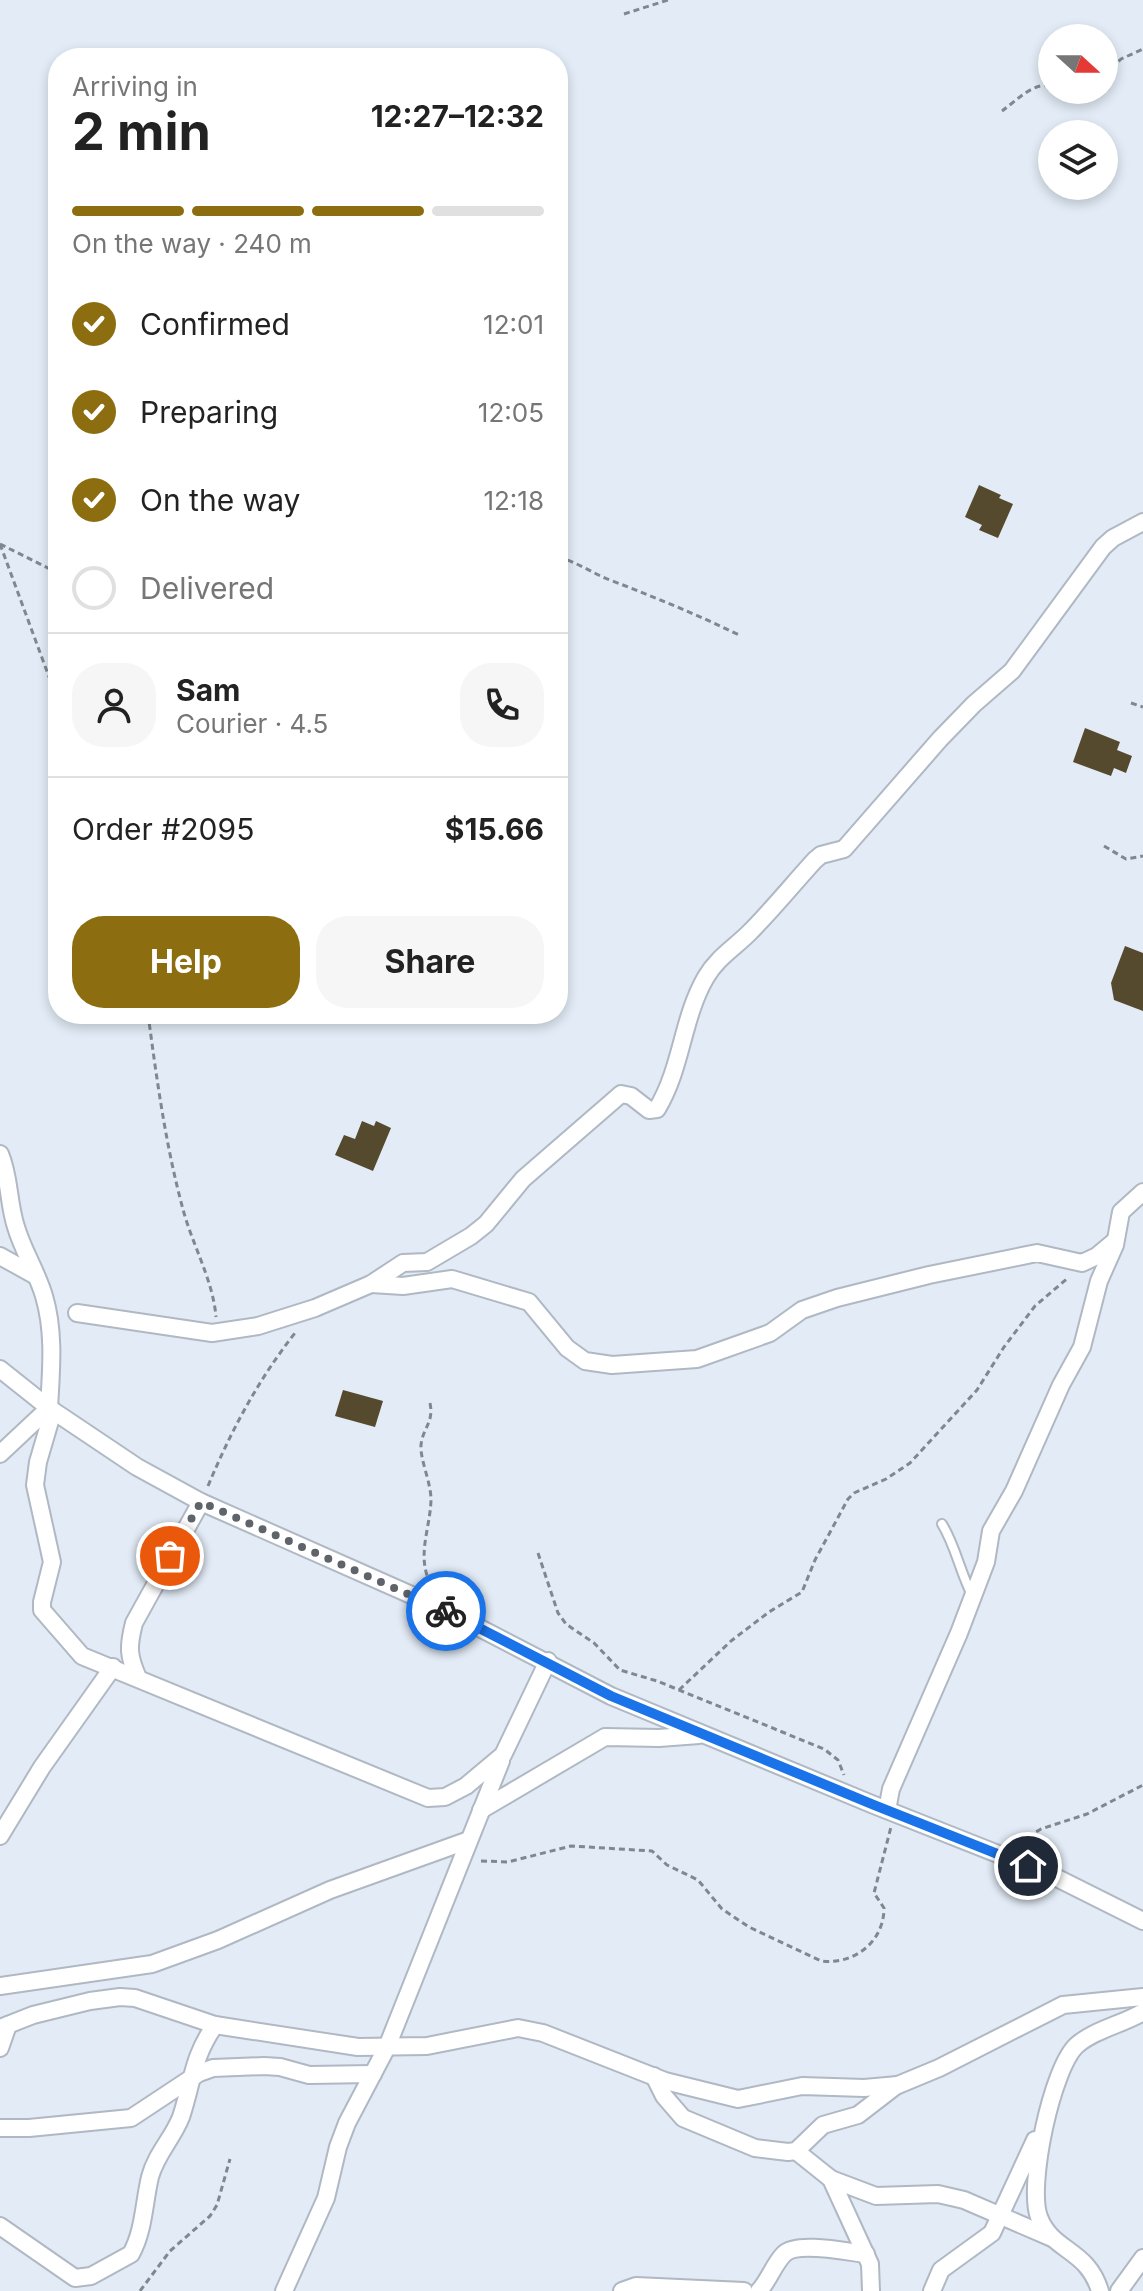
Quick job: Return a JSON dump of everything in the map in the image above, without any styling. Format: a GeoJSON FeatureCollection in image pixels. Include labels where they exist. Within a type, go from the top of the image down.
{"type":"FeatureCollection","features":[{"type":"Feature","properties":{"kind":"street"},"geometry":{"type":"LineString","coordinates":[[77,1313],[217,1332],[258,1326],[315,1308],[371,1284],[403,1263],[427,1262],[471,1236],[486,1224],[523,1179],[621,1094],[631,1096],[649,1110],[657,1109],[676,1070],[694,1001],[720,957],[749,934],[815,860],[821,855],[844,849],[940,739],[1012,671],[1103,547],[1143,522]]}},
{"type":"Feature","properties":{"kind":"street"},"geometry":{"type":"LineString","coordinates":[[0,1154],[14,1223],[37,1277],[49,1317],[51,1409],[35,1485],[52,1562],[42,1610],[79,1654],[428,1798],[445,1797],[466,1786],[503,1755]]}},
{"type":"Feature","properties":{"kind":"street"},"geometry":{"type":"LineString","coordinates":[[887,1810],[891,1789],[986,1562],[991,1531],[1014,1491],[1061,1385],[1082,1347],[1121,1212],[1143,1192]]}},
{"type":"Feature","properties":{"kind":"street"},"geometry":{"type":"LineString","coordinates":[[371,1284],[403,1286],[452,1279],[529,1302],[567,1348],[585,1361],[612,1365],[697,1359],[770,1333],[814,1305],[929,1275],[1037,1253],[1076,1263],[1091,1260],[1115,1241]]}},
{"type":"Feature","properties":{"kind":"street"},"geometry":{"type":"LineString","coordinates":[[0,1256],[37,1277]]}},
{"type":"Feature","properties":{"kind":"street"},"geometry":{"type":"LineString","coordinates":[[0,1369],[51,1409],[137,1467],[201,1502],[443,1609],[611,1696],[1051,1875],[1143,1921]]}},
{"type":"Feature","properties":{"kind":"street"},"geometry":{"type":"LineString","coordinates":[[0,1454],[51,1409]]}},
{"type":"Feature","properties":{"kind":"street"},"geometry":{"type":"LineString","coordinates":[[138,1678],[129,1658],[134,1623],[201,1502]]}},
{"type":"Feature","properties":{"kind":"street"},"geometry":{"type":"LineString","coordinates":[[284,2291],[326,2198],[347,2123],[387,2047],[503,1755],[548,1661]]}},
{"type":"Feature","properties":{"kind":"street"},"geometry":{"type":"LineString","coordinates":[[0,1836],[42,1767],[113,1667]]}},
{"type":"Feature","properties":{"kind":"street"},"geometry":{"type":"LineString","coordinates":[[481,1810],[605,1737],[705,1735]]}},
{"type":"Feature","properties":{"kind":"street"},"geometry":{"type":"LineString","coordinates":[[0,1986],[152,1964],[218,1940],[330,1890],[469,1840]]}},
{"type":"Feature","properties":{"kind":"street"},"geometry":{"type":"LineString","coordinates":[[0,2048],[4,2026],[90,2001],[120,1997],[135,1998],[215,2025],[358,2047],[427,2046],[518,2028],[543,2033],[702,2092],[738,2099],[802,2086],[864,2088],[898,2085]]}},
{"type":"Feature","properties":{"kind":"street"},"geometry":{"type":"LineString","coordinates":[[654,2076],[664,2096],[683,2118],[755,2148],[776,2152],[796,2151],[823,2125],[858,2115],[898,2085],[939,2068],[1063,2005],[1143,1997]]}},
{"type":"Feature","properties":{"kind":"street"},"geometry":{"type":"LineString","coordinates":[[1053,2239],[1039,2217],[1036,2204],[1038,2164],[1051,2094],[1066,2058],[1075,2046],[1143,2012]]}},
{"type":"Feature","properties":{"kind":"street"},"geometry":{"type":"LineString","coordinates":[[0,2226],[75,2278],[91,2276],[131,2254],[140,2232],[155,2161],[181,2117],[200,2048],[215,2025]]}},
{"type":"Feature","properties":{"kind":"street"},"geometry":{"type":"LineString","coordinates":[[0,2128],[131,2118],[213,2068],[264,2066],[309,2075],[373,2074]]}},
{"type":"Feature","properties":{"kind":"street"},"geometry":{"type":"LineString","coordinates":[[932,2291],[941,2270],[992,2233],[1048,2113]]}},
{"type":"Feature","properties":{"kind":"street"},"geometry":{"type":"LineString","coordinates":[[796,2151],[831,2179],[876,2196],[948,2196],[1053,2239],[1083,2259],[1100,2291]]}},
{"type":"Feature","properties":{"kind":"street"},"geometry":{"type":"LineString","coordinates":[[831,2179],[866,2254],[872,2274],[871,2291]]}},
{"type":"Feature","properties":{"kind":"street"},"geometry":{"type":"LineString","coordinates":[[759,2291],[789,2250],[802,2247],[866,2254]]}},
{"type":"Feature","properties":{"kind":"street"},"geometry":{"type":"LineString","coordinates":[[1119,2291],[1143,2258]]}},
{"type":"Feature","properties":{"kind":"street"},"geometry":{"type":"LineString","coordinates":[[622,2291],[636,2286],[744,2291]]}},
{"type":"Feature","properties":{"kind":"lane"},"geometry":{"type":"LineString","coordinates":[[942,1524],[953,1543],[962,1575],[973,1596]]}},
{"type":"Feature","properties":{"kind":"path"},"geometry":{"type":"LineString","coordinates":[[624,14],[668,0]]}},
{"type":"Feature","properties":{"kind":"path"},"geometry":{"type":"LineString","coordinates":[[1118,62],[1143,49]]}},
{"type":"Feature","properties":{"kind":"path"},"geometry":{"type":"LineString","coordinates":[[1002,111],[1038,86]]}},
{"type":"Feature","properties":{"kind":"path"},"geometry":{"type":"LineString","coordinates":[[0,544],[48,568]]}},
{"type":"Feature","properties":{"kind":"path"},"geometry":{"type":"LineString","coordinates":[[0,544],[48,674]]}},
{"type":"Feature","properties":{"kind":"path"},"geometry":{"type":"LineString","coordinates":[[568,560],[607,579],[672,602],[739,635]]}},
{"type":"Feature","properties":{"kind":"path"},"geometry":{"type":"LineString","coordinates":[[1131,703],[1143,707]]}},
{"type":"Feature","properties":{"kind":"path"},"geometry":{"type":"LineString","coordinates":[[1104,846],[1126,859],[1143,856]]}},
{"type":"Feature","properties":{"kind":"path"},"geometry":{"type":"LineString","coordinates":[[150,1024],[170,1154],[185,1215],[205,1278],[213,1292],[217,1332]]}},
{"type":"Feature","properties":{"kind":"path"},"geometry":{"type":"LineString","coordinates":[[679,1690],[731,1641],[802,1592],[815,1560],[848,1499],[910,1463],[977,1390],[1035,1306],[1091,1260]]}},
{"type":"Feature","properties":{"kind":"path"},"geometry":{"type":"LineString","coordinates":[[201,1502],[232,1430],[262,1379],[297,1330]]}},
{"type":"Feature","properties":{"kind":"path"},"geometry":{"type":"LineString","coordinates":[[430,1403],[432,1416],[421,1447],[431,1500],[423,1571],[443,1609]]}},
{"type":"Feature","properties":{"kind":"path"},"geometry":{"type":"LineString","coordinates":[[538,1553],[555,1605],[566,1624],[594,1643],[620,1670],[679,1690],[824,1749],[841,1765],[848,1794]]}},
{"type":"Feature","properties":{"kind":"path"},"geometry":{"type":"LineString","coordinates":[[1005,1857],[1030,1834],[1087,1814],[1143,1785]]}},
{"type":"Feature","properties":{"kind":"path"},"geometry":{"type":"LineString","coordinates":[[461,1859],[508,1862],[571,1846],[652,1851],[667,1865],[698,1880],[722,1909],[749,1927],[821,1961],[832,1962],[854,1958],[864,1952],[881,1926],[884,1908],[874,1893],[889,1830],[908,1818]]}},
{"type":"Feature","properties":{"kind":"path"},"geometry":{"type":"LineString","coordinates":[[140,2291],[170,2251],[210,2216],[217,2205],[230,2159]]}},
{"type":"Feature","properties":{"kind":"building"},"geometry":{"type":"Polygon","coordinates":[[[979,485],[1013,504],[998,538],[979,530],[982,525],[965,517],[979,485]]]}},
{"type":"Feature","properties":{"kind":"building"},"geometry":{"type":"Polygon","coordinates":[[[1085,728],[1120,742],[1117,750],[1132,756],[1126,773],[1114,768],[1111,776],[1073,762],[1085,728]]]}},
{"type":"Feature","properties":{"kind":"building"},"geometry":{"type":"Polygon","coordinates":[[[1125,946],[1143,953],[1143,1011],[1114,1000],[1111,983],[1125,946]]]}},
{"type":"Feature","properties":{"kind":"building"},"geometry":{"type":"Polygon","coordinates":[[[362,1121],[374,1126],[376,1121],[391,1128],[373,1171],[335,1155],[344,1135],[355,1139],[362,1121]]]}},
{"type":"Feature","properties":{"kind":"building"},"geometry":{"type":"Polygon","coordinates":[[[343,1390],[383,1401],[375,1427],[335,1416],[343,1390]]]}},
{"type":"Feature","properties":{"kind":"way so far"},"geometry":{"type":"LineString","coordinates":[[170,1556],[201,1502],[446,1611]]}},
{"type":"Feature","properties":{"kind":"route"},"geometry":{"type":"LineString","coordinates":[[446,1611],[611,1696],[1028,1866]]}}]}
